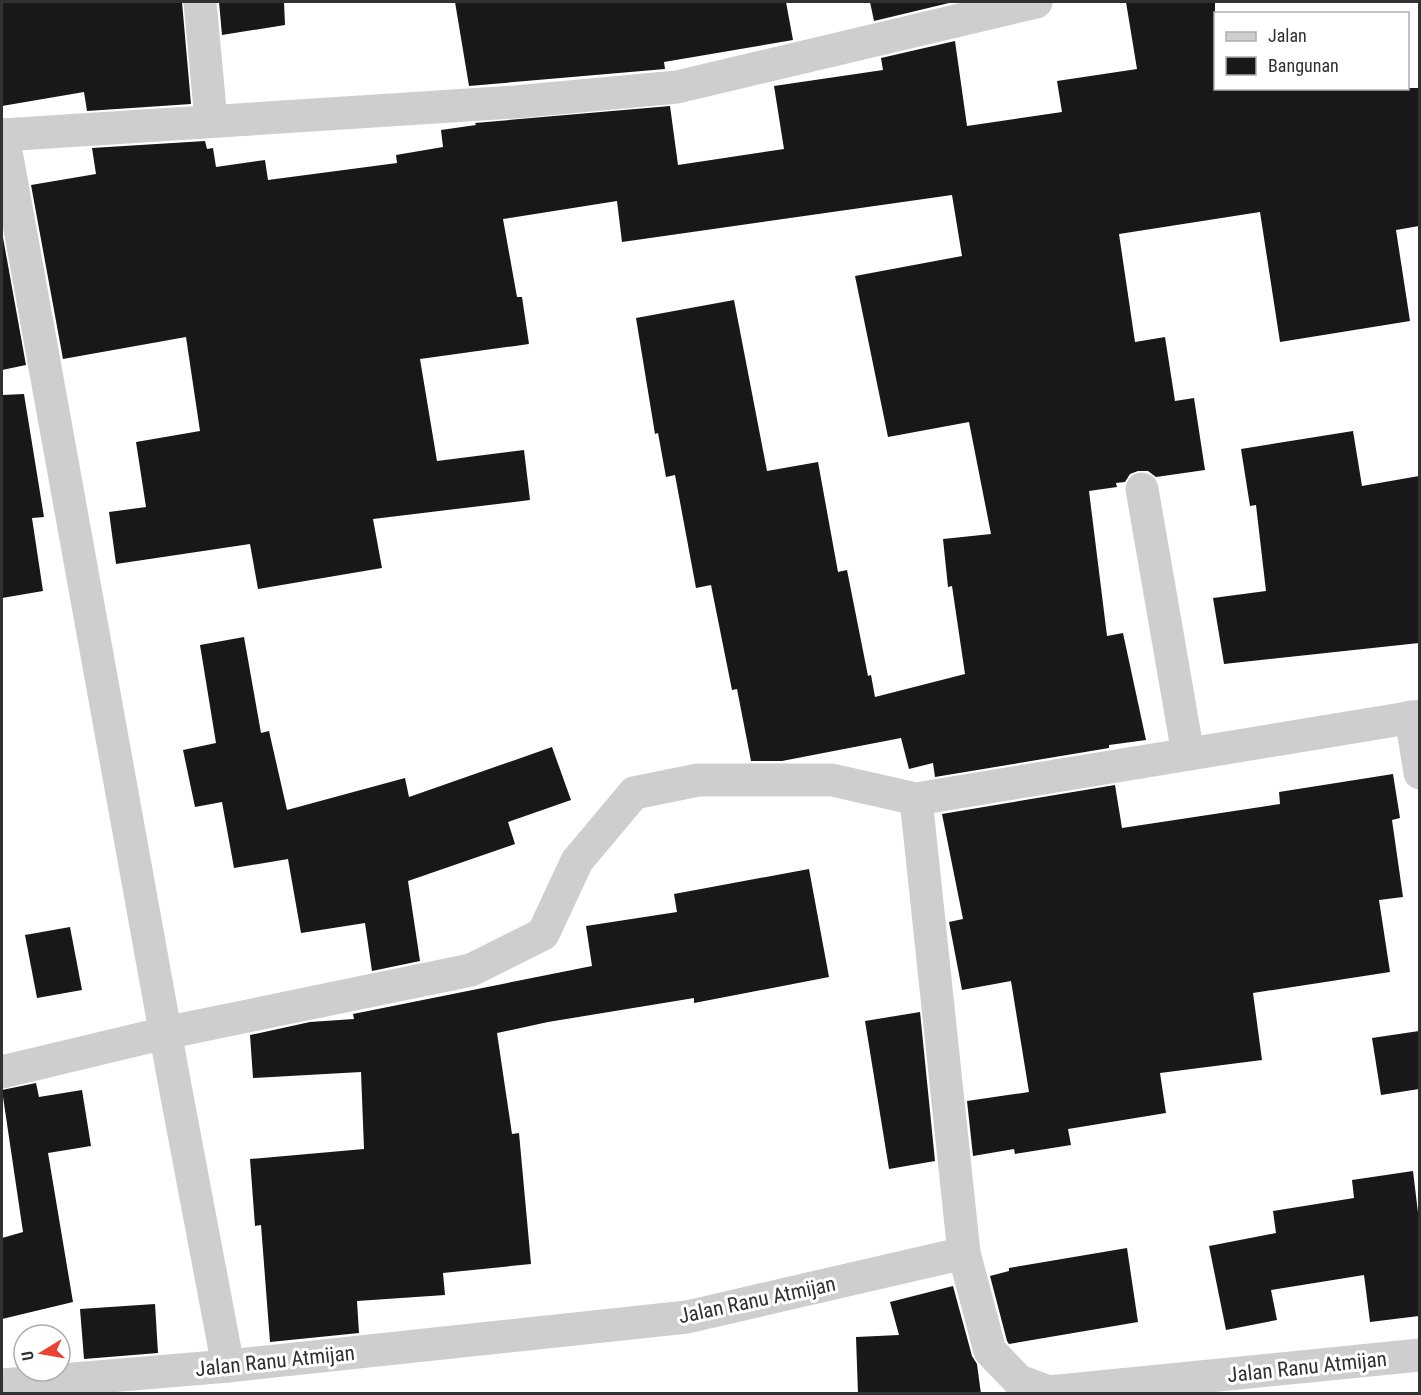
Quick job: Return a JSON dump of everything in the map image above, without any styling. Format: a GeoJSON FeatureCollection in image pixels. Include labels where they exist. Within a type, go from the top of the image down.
{"type":"FeatureCollection","features":[{"type":"Feature","properties":{"kind":"street"},"geometry":{"type":"LineString","coordinates":[[200,2],[211,120]]}},
{"type":"Feature","properties":{"kind":"street"},"geometry":{"type":"LineString","coordinates":[[228,1366],[165,1033],[2,135],[515,102],[677,87],[1036,2]]}},
{"type":"Feature","properties":{"kind":"street"},"geometry":{"type":"LineString","coordinates":[[1142,489],[1188,754]]}},
{"type":"Feature","properties":{"kind":"street"},"geometry":{"type":"LineString","coordinates":[[2,1072],[165,1033],[471,970],[543,934],[577,861],[634,793],[698,780],[832,780],[916,799],[1415,716],[1419,773]]}},
{"type":"Feature","properties":{"kind":"street"},"geometry":{"type":"LineString","coordinates":[[916,799],[964,1253]]}},
{"type":"Feature","properties":{"kind":"street","name":"Jalan Ranu Atmijan"},"geometry":{"type":"LineString","coordinates":[[2,1385],[228,1366],[687,1317],[964,1253],[990,1351],[1019,1382],[1049,1392],[1419,1355]]}},
{"type":"Feature","properties":{"kind":"building"},"geometry":{"type":"Polygon","coordinates":[[[2,2],[182,2],[191,104],[87,111],[84,92],[2,106],[2,2]]]}},
{"type":"Feature","properties":{"kind":"building"},"geometry":{"type":"Polygon","coordinates":[[[219,2],[284,2],[285,25],[222,35],[219,2]]]}},
{"type":"Feature","properties":{"kind":"building"},"geometry":{"type":"Polygon","coordinates":[[[455,2],[786,2],[793,40],[664,62],[665,69],[469,86],[455,2]]]}},
{"type":"Feature","properties":{"kind":"building"},"geometry":{"type":"Polygon","coordinates":[[[870,2],[949,2],[949,3],[874,21],[870,2]]]}},
{"type":"Feature","properties":{"kind":"building"},"geometry":{"type":"Polygon","coordinates":[[[1126,2],[1215,2],[1214,90],[1409,90],[1409,88],[1419,88],[1419,226],[1396,230],[1410,321],[1280,342],[1260,212],[1119,234],[1135,342],[1165,337],[1175,401],[1194,398],[1205,470],[1156,477],[1148,471],[1138,471],[1130,474],[1125,482],[1116,483],[1117,487],[1089,491],[1107,636],[1123,633],[1146,740],[935,777],[933,763],[909,769],[901,738],[782,761],[751,761],[737,689],[732,690],[711,585],[696,588],[675,475],[666,477],[658,433],[655,434],[636,318],[734,300],[767,471],[818,462],[838,572],[847,570],[868,676],[871,675],[875,697],[965,674],[952,586],[948,587],[943,539],[991,534],[969,422],[888,437],[855,276],[962,256],[952,195],[622,242],[617,201],[503,219],[517,297],[522,297],[529,344],[420,359],[437,461],[524,450],[530,500],[373,519],[382,568],[258,589],[250,544],[116,564],[109,512],[146,507],[136,442],[200,431],[186,337],[63,359],[31,185],[96,174],[92,148],[205,141],[207,149],[213,148],[216,167],[265,160],[268,180],[397,163],[396,155],[443,147],[441,130],[476,125],[475,123],[670,106],[678,165],[784,149],[774,86],[883,70],[881,58],[955,41],[967,126],[1062,112],[1057,81],[1137,69],[1126,2]]]}},
{"type":"Feature","properties":{"kind":"building"},"geometry":{"type":"Polygon","coordinates":[[[2,232],[26,365],[2,370],[2,232]]]}},
{"type":"Feature","properties":{"kind":"building"},"geometry":{"type":"Polygon","coordinates":[[[24,394],[44,517],[32,518],[43,591],[2,598],[2,395],[24,394]]]}},
{"type":"Feature","properties":{"kind":"building"},"geometry":{"type":"Polygon","coordinates":[[[1353,431],[1362,486],[1419,476],[1419,643],[1224,664],[1213,598],[1266,591],[1256,505],[1250,506],[1241,449],[1353,431]]]}},
{"type":"Feature","properties":{"kind":"building"},"geometry":{"type":"Polygon","coordinates":[[[244,637],[261,733],[269,731],[287,810],[405,778],[409,797],[552,747],[571,800],[508,822],[515,844],[408,881],[420,961],[372,971],[365,923],[301,933],[288,859],[234,868],[222,802],[195,807],[183,750],[216,743],[200,645],[244,637]]]}},
{"type":"Feature","properties":{"kind":"building"},"geometry":{"type":"Polygon","coordinates":[[[1393,774],[1400,818],[1392,820],[1403,897],[1379,900],[1390,972],[1253,993],[1262,1060],[1160,1073],[1166,1113],[1068,1129],[1071,1145],[1015,1154],[1014,1149],[973,1156],[967,1101],[1029,1092],[1011,981],[962,990],[949,922],[963,919],[942,814],[1115,785],[1122,828],[1280,804],[1279,792],[1393,774]]]}},
{"type":"Feature","properties":{"kind":"building"},"geometry":{"type":"Polygon","coordinates":[[[809,869],[829,977],[694,1003],[694,998],[548,1022],[497,1033],[512,1134],[519,1133],[531,1264],[443,1273],[445,1295],[357,1301],[359,1333],[270,1342],[261,1225],[255,1226],[250,1159],[364,1149],[361,1072],[253,1078],[250,1035],[310,1022],[354,1019],[353,1014],[592,966],[586,926],[677,912],[674,894],[809,869]]]}},
{"type":"Feature","properties":{"kind":"building"},"geometry":{"type":"Polygon","coordinates":[[[70,927],[82,990],[37,998],[25,935],[70,927]]]}},
{"type":"Feature","properties":{"kind":"building"},"geometry":{"type":"Polygon","coordinates":[[[920,1012],[935,1161],[889,1169],[865,1021],[920,1012]]]}},
{"type":"Feature","properties":{"kind":"building"},"geometry":{"type":"Polygon","coordinates":[[[1419,1031],[1419,1089],[1381,1095],[1372,1038],[1419,1031]]]}},
{"type":"Feature","properties":{"kind":"building"},"geometry":{"type":"Polygon","coordinates":[[[36,1083],[39,1097],[82,1090],[91,1146],[48,1153],[73,1302],[2,1319],[2,1238],[23,1232],[2,1090],[36,1083]]]}},
{"type":"Feature","properties":{"kind":"building"},"geometry":{"type":"Polygon","coordinates":[[[1413,1171],[1419,1221],[1419,1316],[1370,1322],[1364,1275],[1271,1290],[1277,1320],[1226,1330],[1209,1246],[1276,1233],[1273,1211],[1354,1198],[1352,1180],[1413,1171]]]}},
{"type":"Feature","properties":{"kind":"building"},"geometry":{"type":"Polygon","coordinates":[[[1127,1248],[1138,1322],[1009,1344],[990,1276],[1009,1271],[1009,1268],[1127,1248]]]}},
{"type":"Feature","properties":{"kind":"building"},"geometry":{"type":"Polygon","coordinates":[[[953,1286],[972,1356],[977,1364],[981,1394],[858,1394],[856,1337],[899,1335],[890,1302],[953,1286]]]}},
{"type":"Feature","properties":{"kind":"building"},"geometry":{"type":"Polygon","coordinates":[[[155,1304],[158,1353],[84,1359],[80,1309],[155,1304]]]}}]}
